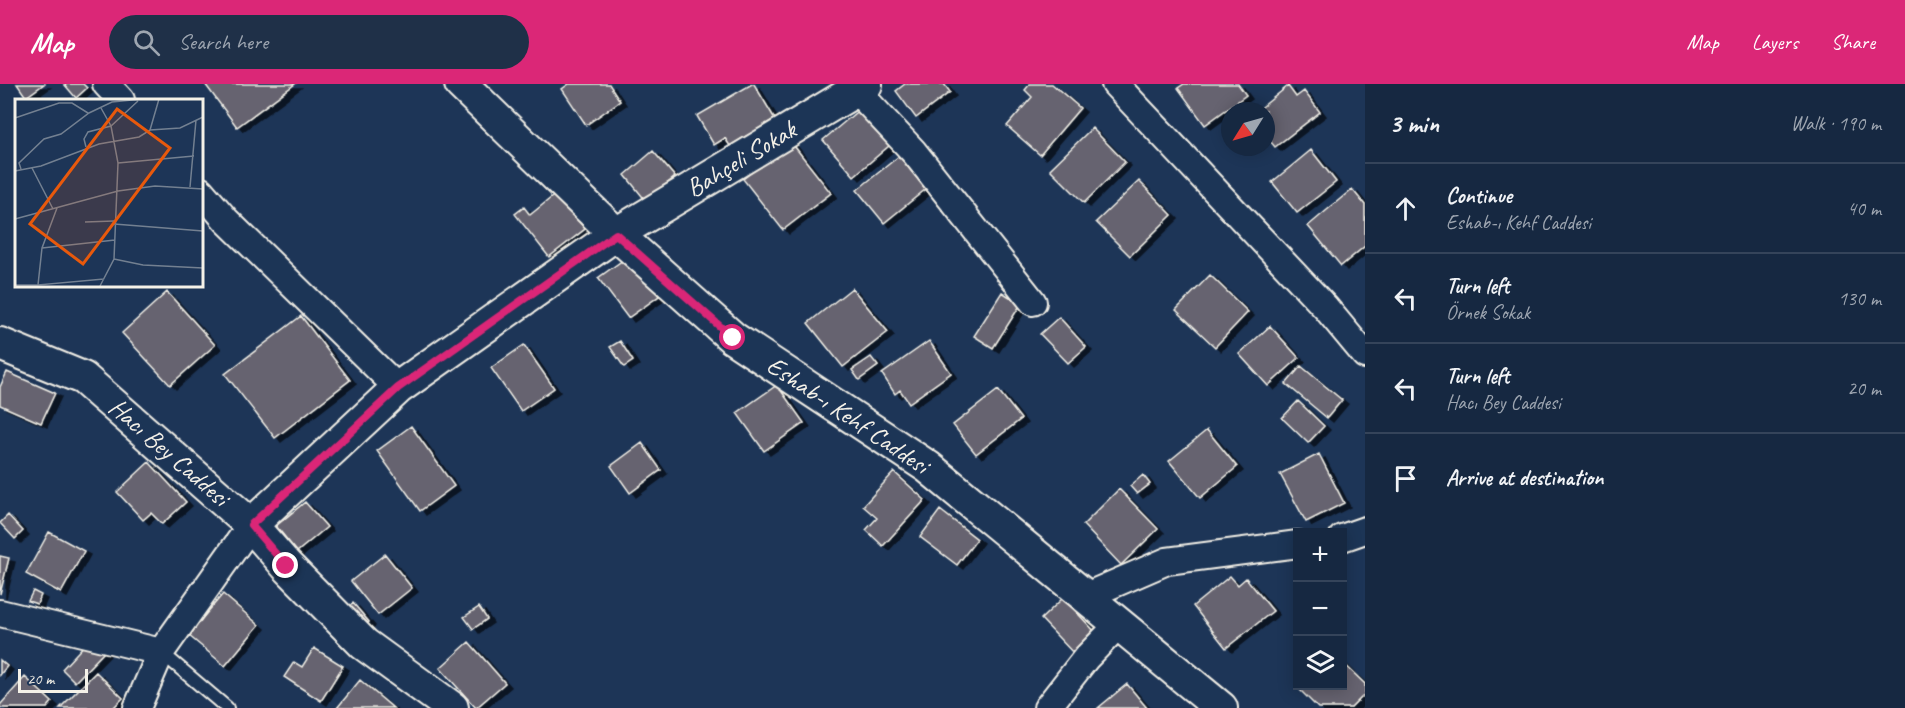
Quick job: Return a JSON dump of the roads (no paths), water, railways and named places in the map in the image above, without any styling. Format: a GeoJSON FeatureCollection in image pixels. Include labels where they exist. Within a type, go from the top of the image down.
{"type":"FeatureCollection","features":[{"type":"Feature","properties":{"kind":"street"},"geometry":{"type":"LineString","coordinates":[[106,84],[120,99]]}},
{"type":"Feature","properties":{"kind":"street","name":"Eshab-ı Kehf Caddesi"},"geometry":{"type":"LineString","coordinates":[[461,84],[616,234],[733,338],[928,468],[1221,708]]}},
{"type":"Feature","properties":{"kind":"street"},"geometry":{"type":"LineString","coordinates":[[1115,84],[1326,308],[1365,355]]}},
{"type":"Feature","properties":{"kind":"street"},"geometry":{"type":"LineString","coordinates":[[861,87],[1034,302]]}},
{"type":"Feature","properties":{"kind":"street","name":"Bahçeli Sokak"},"geometry":{"type":"LineString","coordinates":[[251,525],[398,388],[616,234],[861,87]]}},
{"type":"Feature","properties":{"kind":"street"},"geometry":{"type":"LineString","coordinates":[[202,192],[226,220],[398,388]]}},
{"type":"Feature","properties":{"kind":"street","name":"Hacı Bey Caddesi"},"geometry":{"type":"LineString","coordinates":[[0,344],[83,378],[251,525],[286,566],[364,644],[452,708]]}},
{"type":"Feature","properties":{"kind":"street"},"geometry":{"type":"LineString","coordinates":[[137,708],[160,652],[251,525]]}},
{"type":"Feature","properties":{"kind":"street"},"geometry":{"type":"LineString","coordinates":[[1347,536],[1365,530]]}},
{"type":"Feature","properties":{"kind":"street"},"geometry":{"type":"LineString","coordinates":[[1086,596],[1167,561],[1293,545]]}},
{"type":"Feature","properties":{"kind":"street"},"geometry":{"type":"LineString","coordinates":[[0,613],[160,652]]}},
{"type":"Feature","properties":{"kind":"street"},"geometry":{"type":"LineString","coordinates":[[1047,708],[1086,658],[1119,624]]}},
{"type":"Feature","properties":{"kind":"lane"},"geometry":{"type":"LineString","coordinates":[[160,652],[227,708]]}}]}
